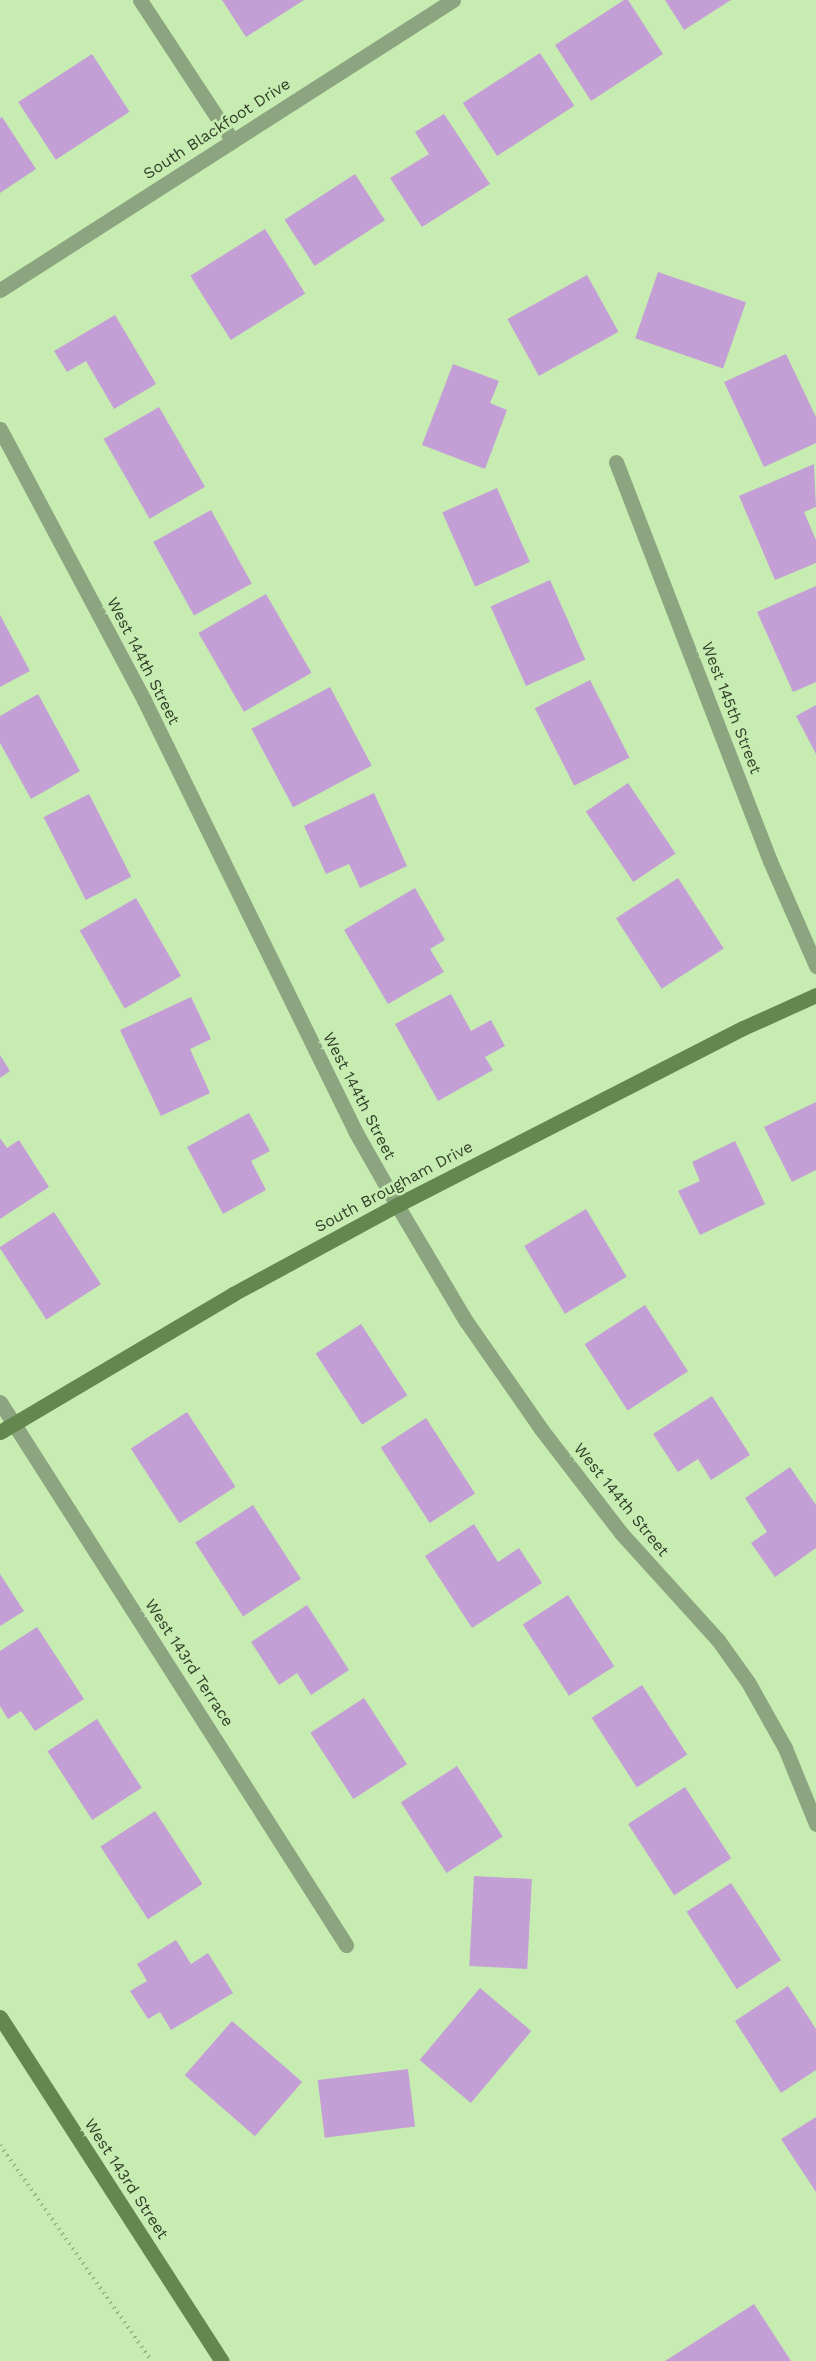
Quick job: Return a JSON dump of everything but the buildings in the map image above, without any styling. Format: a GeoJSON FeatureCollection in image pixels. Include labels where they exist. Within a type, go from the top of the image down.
{"type":"FeatureCollection","features":[{"type":"Feature","properties":{"kind":"street"},"geometry":{"type":"LineString","coordinates":[[140,0],[232,141]]}},
{"type":"Feature","properties":{"kind":"street","name":"South Blackfoot Drive"},"geometry":{"type":"LineString","coordinates":[[0,290],[453,0]]}},
{"type":"Feature","properties":{"kind":"street","name":"West 144th Street"},"geometry":{"type":"LineString","coordinates":[[0,429],[144,700],[355,1131],[397,1205],[466,1321],[541,1430],[621,1533],[718,1640],[748,1682],[785,1748],[816,1824]]}},
{"type":"Feature","properties":{"kind":"street","name":"West 145th Street"},"geometry":{"type":"LineString","coordinates":[[616,462],[770,861],[816,966]]}},
{"type":"Feature","properties":{"kind":"street","name":"South Brougham Drive"},"geometry":{"type":"LineString","coordinates":[[7,1427],[233,1294],[397,1205],[743,1028],[816,996]]}},
{"type":"Feature","properties":{"kind":"street","name":"West 143rd Terrace"},"geometry":{"type":"LineString","coordinates":[[0,1402],[7,1427],[346,1945]]}},
{"type":"Feature","properties":{"kind":"street","name":"West 143rd Street"},"geometry":{"type":"LineString","coordinates":[[0,2017],[222,2361]]}},
{"type":"Feature","properties":{"kind":"path"},"geometry":{"type":"LineString","coordinates":[[0,2145],[153,2361]]}}]}
